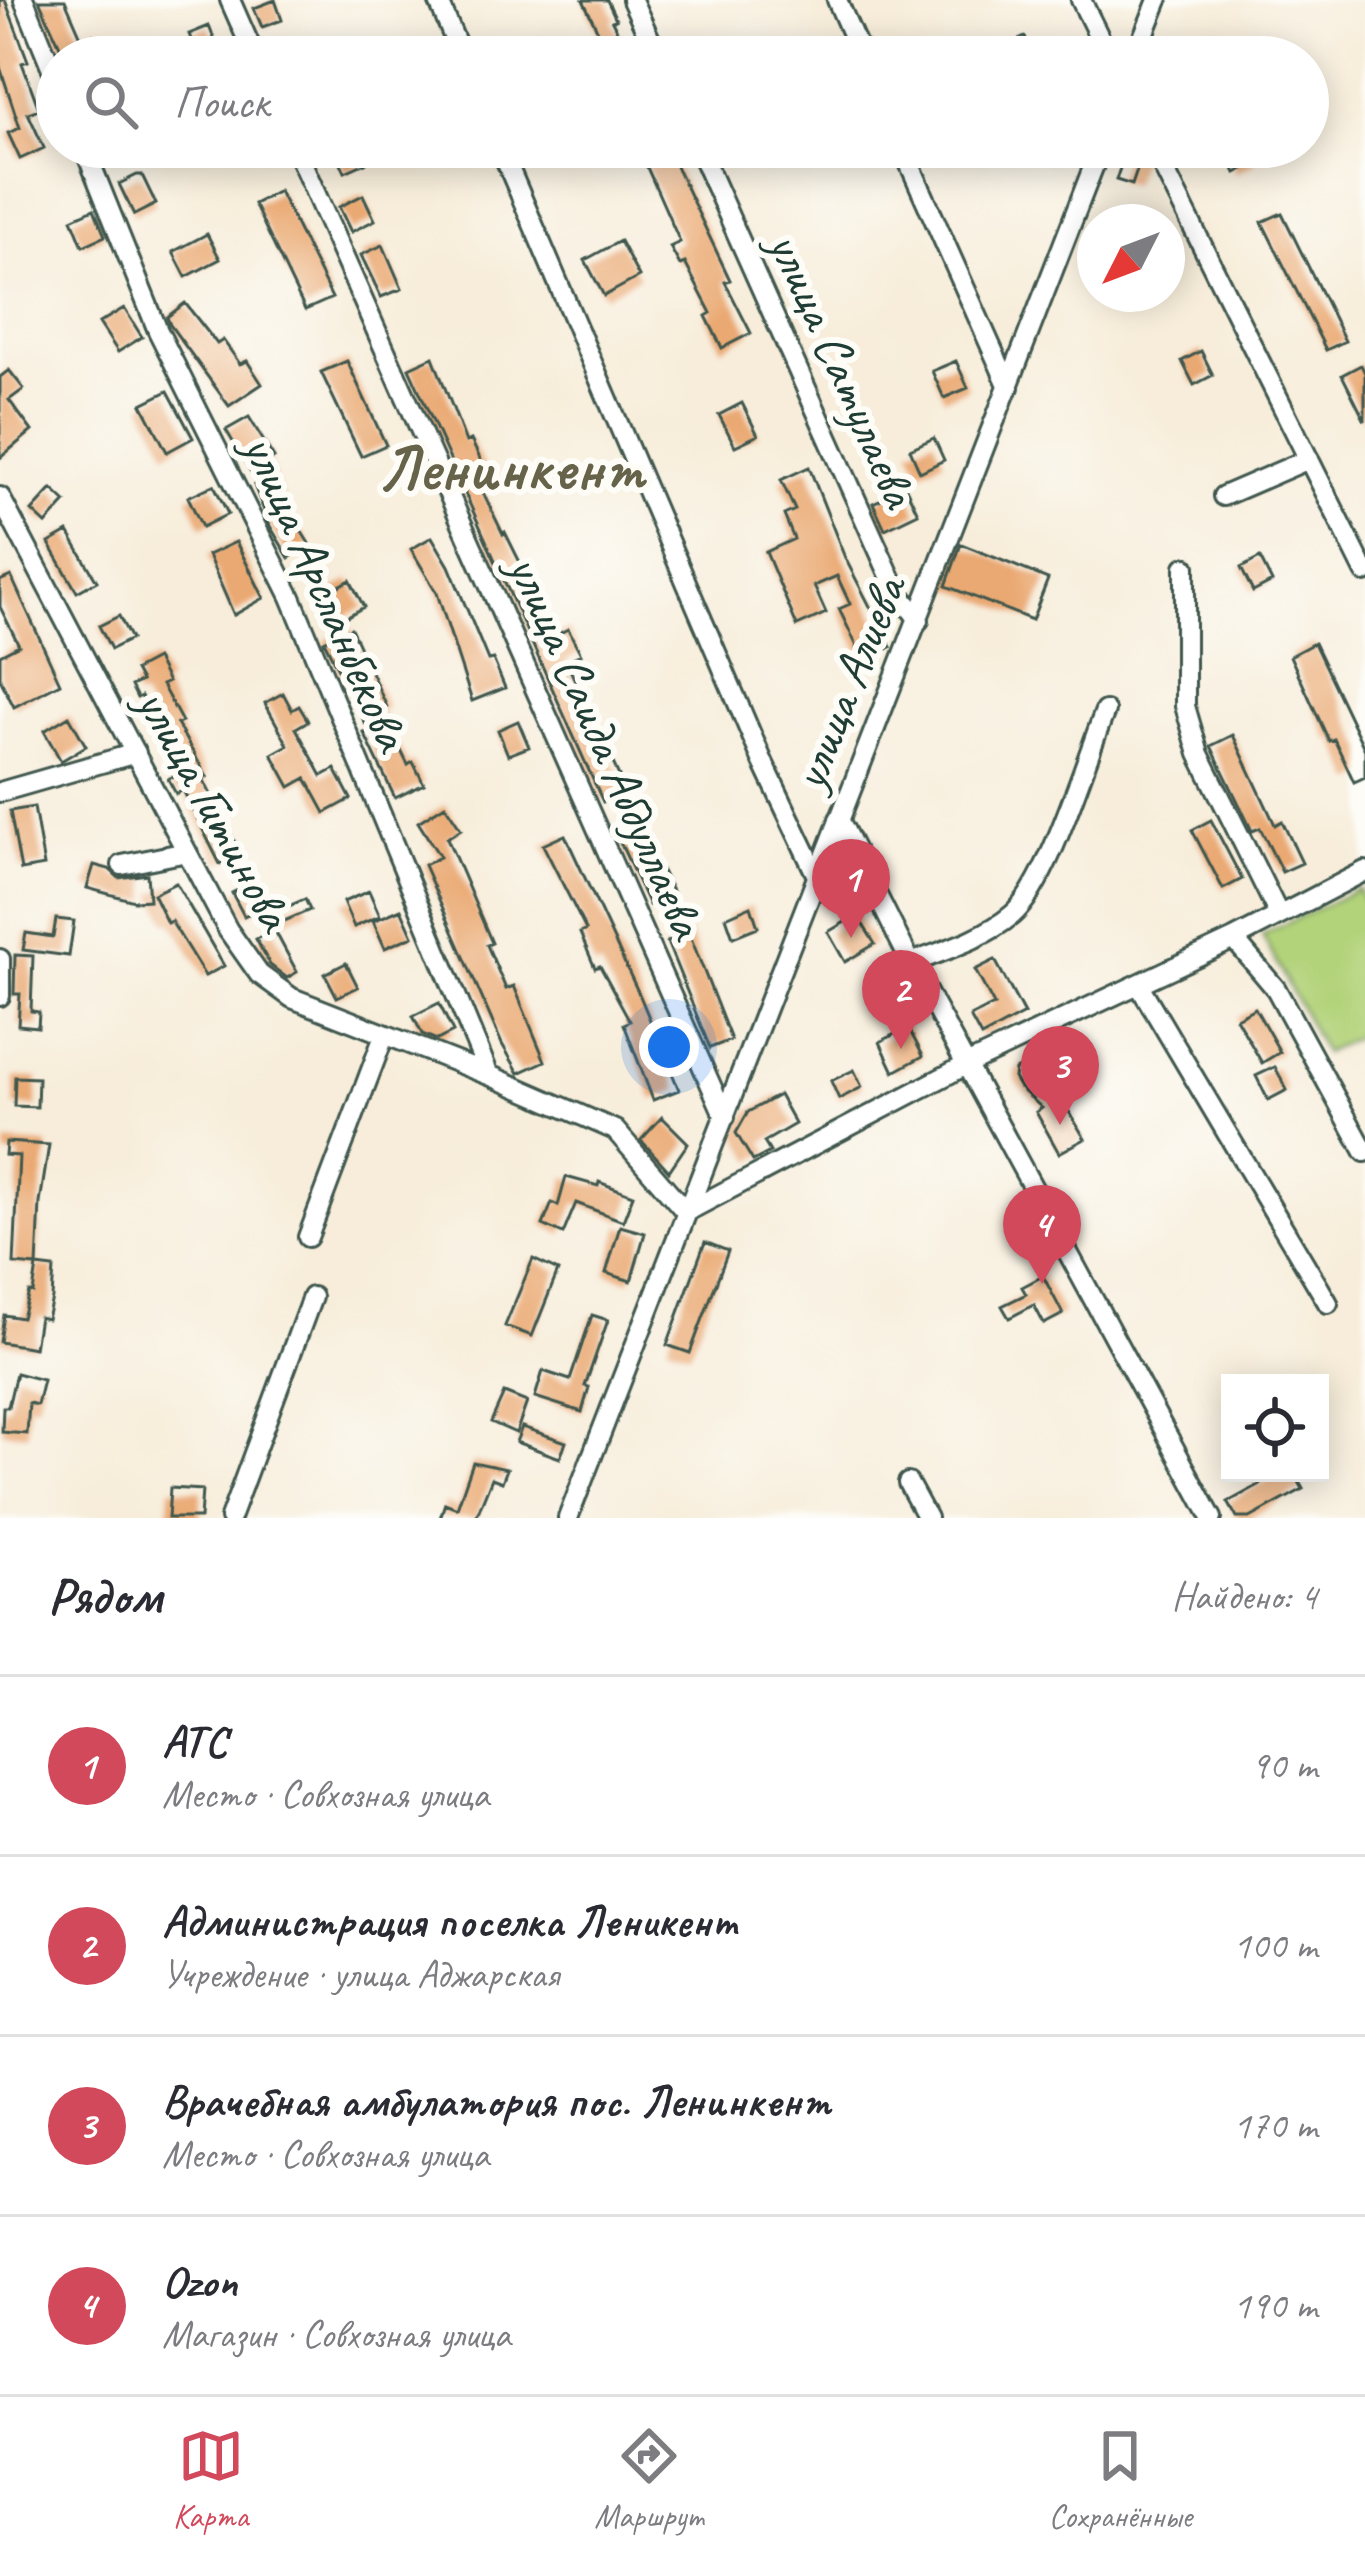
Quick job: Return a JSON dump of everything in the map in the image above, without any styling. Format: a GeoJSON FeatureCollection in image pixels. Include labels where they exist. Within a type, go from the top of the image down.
{"type":"FeatureCollection","features":[{"type":"Feature","properties":{"kind":"street"},"geometry":{"type":"LineString","coordinates":[[24,0],[39,36]]}},
{"type":"Feature","properties":{"kind":"street"},"geometry":{"type":"LineString","coordinates":[[230,0],[246,36]]}},
{"type":"Feature","properties":{"kind":"street"},"geometry":{"type":"LineString","coordinates":[[438,0],[453,36]]}},
{"type":"Feature","properties":{"kind":"street"},"geometry":{"type":"LineString","coordinates":[[632,0],[648,36]]}},
{"type":"Feature","properties":{"kind":"street"},"geometry":{"type":"LineString","coordinates":[[837,0],[853,36]]}},
{"type":"Feature","properties":{"kind":"street"},"geometry":{"type":"LineString","coordinates":[[1081,0],[1098,36]]}},
{"type":"Feature","properties":{"kind":"street"},"geometry":{"type":"LineString","coordinates":[[1144,36],[1158,0]]}},
{"type":"Feature","properties":{"kind":"street","name":"улица Арсланбекова"},"geometry":{"type":"LineString","coordinates":[[92,168],[158,331],[291,597],[489,1075]]}},
{"type":"Feature","properties":{"kind":"street","name":"улица Саида Абдуллаева"},"geometry":{"type":"LineString","coordinates":[[304,168],[725,1117]]}},
{"type":"Feature","properties":{"kind":"street"},"geometry":{"type":"LineString","coordinates":[[509,168],[763,762],[818,876]]}},
{"type":"Feature","properties":{"kind":"street","name":"улица Сатулаева"},"geometry":{"type":"LineString","coordinates":[[707,168],[896,590],[919,620]]}},
{"type":"Feature","properties":{"kind":"street"},"geometry":{"type":"LineString","coordinates":[[911,168],[1009,387]]}},
{"type":"Feature","properties":{"kind":"street","name":"улица Алиева"},"geometry":{"type":"LineString","coordinates":[[568,1518],[1093,168]]}},
{"type":"Feature","properties":{"kind":"street"},"geometry":{"type":"LineString","coordinates":[[1164,168],[1365,572]]}},
{"type":"Feature","properties":{"kind":"street"},"geometry":{"type":"LineString","coordinates":[[1223,496],[1309,459]]}},
{"type":"Feature","properties":{"kind":"street","name":"улица Гитинова"},"geometry":{"type":"LineString","coordinates":[[0,497],[228,930],[259,974],[292,998],[615,1130],[686,1212]]}},
{"type":"Feature","properties":{"kind":"street"},"geometry":{"type":"LineString","coordinates":[[1185,567],[1185,706],[1198,754],[1279,915]]}},
{"type":"Feature","properties":{"kind":"street"},"geometry":{"type":"LineString","coordinates":[[911,963],[986,934],[1016,912],[1043,867],[1105,712]]}},
{"type":"Feature","properties":{"kind":"street"},"geometry":{"type":"LineString","coordinates":[[0,792],[136,753]]}},
{"type":"Feature","properties":{"kind":"street"},"geometry":{"type":"LineString","coordinates":[[839,819],[911,963],[1213,1518]]}},
{"type":"Feature","properties":{"kind":"street"},"geometry":{"type":"LineString","coordinates":[[122,865],[188,852]]}},
{"type":"Feature","properties":{"kind":"street"},"geometry":{"type":"LineString","coordinates":[[686,1212],[966,1065],[1234,939],[1365,871]]}},
{"type":"Feature","properties":{"kind":"street"},"geometry":{"type":"LineString","coordinates":[[1234,939],[1276,988],[1365,1152]]}},
{"type":"Feature","properties":{"kind":"street"},"geometry":{"type":"LineString","coordinates":[[0,959],[0,996]]}},
{"type":"Feature","properties":{"kind":"street"},"geometry":{"type":"LineString","coordinates":[[1139,985],[1328,1303]]}},
{"type":"Feature","properties":{"kind":"street"},"geometry":{"type":"LineString","coordinates":[[308,1237],[384,1036]]}},
{"type":"Feature","properties":{"kind":"street"},"geometry":{"type":"LineString","coordinates":[[230,1518],[311,1297]]}},
{"type":"Feature","properties":{"kind":"street"},"geometry":{"type":"LineString","coordinates":[[908,1483],[927,1518]]}},
{"type":"Feature","properties":{"kind":"green space"},"geometry":{"type":"Polygon","coordinates":[[[1358,889],[1365,904],[1365,1032],[1324,1053],[1262,935],[1358,889]]]}},
{"type":"Feature","properties":{"kind":"building"},"geometry":{"type":"Polygon","coordinates":[[[0,0],[5,0],[28,61],[22,63],[36,101],[36,110],[28,113],[36,130],[36,152],[20,159],[8,133],[20,128],[0,67],[0,0]]]}},
{"type":"Feature","properties":{"kind":"building"},"geometry":{"type":"Polygon","coordinates":[[[39,0],[65,0],[81,36],[55,36],[39,0]]]}},
{"type":"Feature","properties":{"kind":"building"},"geometry":{"type":"Polygon","coordinates":[[[275,0],[282,20],[262,27],[254,8],[275,0]]]}},
{"type":"Feature","properties":{"kind":"building"},"geometry":{"type":"Polygon","coordinates":[[[583,0],[607,0],[620,36],[600,36],[583,0]]]}},
{"type":"Feature","properties":{"kind":"building"},"geometry":{"type":"Polygon","coordinates":[[[209,26],[213,36],[190,36],[209,26]]]}},
{"type":"Feature","properties":{"kind":"building"},"geometry":{"type":"Polygon","coordinates":[[[647,168],[677,168],[751,333],[722,348],[706,316],[711,313],[685,263],[680,265],[670,247],[680,242],[647,168]]]}},
{"type":"Feature","properties":{"kind":"building"},"geometry":{"type":"Polygon","coordinates":[[[1120,168],[1138,168],[1132,185],[1116,180],[1120,168]]]}},
{"type":"Feature","properties":{"kind":"building"},"geometry":{"type":"Polygon","coordinates":[[[142,175],[156,204],[134,215],[119,184],[142,175]]]}},
{"type":"Feature","properties":{"kind":"building"},"geometry":{"type":"Polygon","coordinates":[[[279,191],[332,298],[305,310],[254,204],[279,191]]]}},
{"type":"Feature","properties":{"kind":"building"},"geometry":{"type":"Polygon","coordinates":[[[363,195],[375,220],[351,232],[339,207],[363,195]]]}},
{"type":"Feature","properties":{"kind":"building"},"geometry":{"type":"Polygon","coordinates":[[[94,209],[105,236],[83,246],[72,219],[94,209]]]}},
{"type":"Feature","properties":{"kind":"building"},"geometry":{"type":"Polygon","coordinates":[[[1282,213],[1345,341],[1326,350],[1262,222],[1282,213]]]}},
{"type":"Feature","properties":{"kind":"building"},"geometry":{"type":"Polygon","coordinates":[[[207,234],[220,259],[186,277],[173,252],[207,234]]]}},
{"type":"Feature","properties":{"kind":"building"},"geometry":{"type":"Polygon","coordinates":[[[620,241],[639,277],[604,296],[585,260],[620,241]]]}},
{"type":"Feature","properties":{"kind":"building"},"geometry":{"type":"Polygon","coordinates":[[[383,245],[402,289],[381,297],[361,255],[383,245]]]}},
{"type":"Feature","properties":{"kind":"building"},"geometry":{"type":"Polygon","coordinates":[[[185,303],[217,344],[223,340],[240,364],[247,361],[262,384],[229,406],[170,325],[167,317],[185,303]]]}},
{"type":"Feature","properties":{"kind":"building"},"geometry":{"type":"Polygon","coordinates":[[[124,308],[142,337],[118,352],[99,323],[124,308]]]}},
{"type":"Feature","properties":{"kind":"building"},"geometry":{"type":"Polygon","coordinates":[[[1201,351],[1213,375],[1194,385],[1182,361],[1201,351]]]}},
{"type":"Feature","properties":{"kind":"building"},"geometry":{"type":"Polygon","coordinates":[[[433,357],[466,442],[471,440],[486,471],[475,476],[503,534],[556,635],[568,629],[581,654],[566,661],[626,791],[603,802],[409,368],[433,357]]]}},
{"type":"Feature","properties":{"kind":"building"},"geometry":{"type":"Polygon","coordinates":[[[347,361],[386,445],[361,456],[321,372],[347,361]]]}},
{"type":"Feature","properties":{"kind":"building"},"geometry":{"type":"Polygon","coordinates":[[[956,361],[968,388],[944,398],[932,371],[956,361]]]}},
{"type":"Feature","properties":{"kind":"building"},"geometry":{"type":"Polygon","coordinates":[[[1361,365],[1365,373],[1365,421],[1342,375],[1361,365]]]}},
{"type":"Feature","properties":{"kind":"building"},"geometry":{"type":"Polygon","coordinates":[[[9,370],[24,389],[9,400],[32,431],[0,458],[0,377],[9,370]]]}},
{"type":"Feature","properties":{"kind":"building"},"geometry":{"type":"Polygon","coordinates":[[[168,391],[193,438],[167,452],[142,404],[168,391]]]}},
{"type":"Feature","properties":{"kind":"building"},"geometry":{"type":"Polygon","coordinates":[[[742,403],[758,435],[735,446],[719,415],[742,403]]]}},
{"type":"Feature","properties":{"kind":"building"},"geometry":{"type":"Polygon","coordinates":[[[249,417],[274,458],[269,461],[287,508],[310,545],[289,558],[270,526],[254,485],[258,484],[226,430],[249,417]]]}},
{"type":"Feature","properties":{"kind":"building"},"geometry":{"type":"Polygon","coordinates":[[[934,438],[944,460],[920,472],[910,449],[934,438]]]}},
{"type":"Feature","properties":{"kind":"building"},"geometry":{"type":"Polygon","coordinates":[[[809,467],[845,558],[891,647],[864,661],[839,609],[850,604],[837,576],[814,586],[826,613],[797,626],[766,552],[794,539],[784,515],[795,510],[781,480],[809,467]]]}},
{"type":"Feature","properties":{"kind":"building"},"geometry":{"type":"Polygon","coordinates":[[[214,485],[228,514],[202,527],[188,497],[214,485]]]}},
{"type":"Feature","properties":{"kind":"building"},"geometry":{"type":"Polygon","coordinates":[[[906,488],[918,513],[885,529],[873,503],[906,488]]]}},
{"type":"Feature","properties":{"kind":"building"},"geometry":{"type":"Polygon","coordinates":[[[52,489],[66,502],[46,524],[32,511],[52,489]]]}},
{"type":"Feature","properties":{"kind":"building"},"geometry":{"type":"Polygon","coordinates":[[[68,532],[97,581],[77,592],[49,543],[68,532]]]}},
{"type":"Feature","properties":{"kind":"building"},"geometry":{"type":"Polygon","coordinates":[[[432,537],[505,688],[472,701],[437,593],[411,549],[432,537]]]}},
{"type":"Feature","properties":{"kind":"building"},"geometry":{"type":"Polygon","coordinates":[[[236,542],[264,598],[234,615],[208,555],[236,542]]]}},
{"type":"Feature","properties":{"kind":"building"},"geometry":{"type":"Polygon","coordinates":[[[961,544],[1048,579],[1032,620],[946,586],[961,544]]]}},
{"type":"Feature","properties":{"kind":"building"},"geometry":{"type":"Polygon","coordinates":[[[1260,558],[1272,582],[1253,592],[1241,568],[1260,558]]]}},
{"type":"Feature","properties":{"kind":"building"},"geometry":{"type":"Polygon","coordinates":[[[11,576],[60,683],[14,707],[0,679],[0,655],[19,645],[0,607],[0,581],[11,576]]]}},
{"type":"Feature","properties":{"kind":"building"},"geometry":{"type":"Polygon","coordinates":[[[350,580],[364,607],[340,620],[325,594],[350,580]]]}},
{"type":"Feature","properties":{"kind":"building"},"geometry":{"type":"Polygon","coordinates":[[[119,616],[131,639],[111,649],[99,626],[119,616]]]}},
{"type":"Feature","properties":{"kind":"building"},"geometry":{"type":"Polygon","coordinates":[[[351,628],[387,707],[381,710],[408,765],[413,762],[424,784],[395,798],[364,733],[369,731],[324,641],[351,628]]]}},
{"type":"Feature","properties":{"kind":"building"},"geometry":{"type":"Polygon","coordinates":[[[1314,643],[1365,750],[1365,777],[1354,782],[1334,739],[1329,741],[1290,656],[1314,643]]]}},
{"type":"Feature","properties":{"kind":"building"},"geometry":{"type":"Polygon","coordinates":[[[156,659],[168,682],[162,685],[182,722],[177,724],[241,854],[220,864],[183,790],[176,794],[168,779],[176,775],[157,738],[162,735],[131,686],[141,681],[135,670],[156,659]]]}},
{"type":"Feature","properties":{"kind":"building"},"geometry":{"type":"Polygon","coordinates":[[[283,693],[292,710],[299,706],[308,721],[296,728],[322,776],[335,769],[351,799],[325,813],[306,778],[290,787],[272,754],[288,745],[265,703],[283,693]]]}},
{"type":"Feature","properties":{"kind":"building"},"geometry":{"type":"Polygon","coordinates":[[[69,716],[86,746],[61,761],[44,731],[69,716]]]}},
{"type":"Feature","properties":{"kind":"building"},"geometry":{"type":"Polygon","coordinates":[[[518,721],[529,747],[508,755],[498,730],[518,721]]]}},
{"type":"Feature","properties":{"kind":"building"},"geometry":{"type":"Polygon","coordinates":[[[1233,735],[1275,825],[1282,821],[1302,863],[1282,872],[1260,828],[1252,831],[1211,746],[1233,735]]]}},
{"type":"Feature","properties":{"kind":"building"},"geometry":{"type":"Polygon","coordinates":[[[445,805],[461,829],[447,838],[492,943],[487,945],[506,989],[514,986],[545,1061],[519,1073],[424,865],[440,857],[418,822],[445,805]]]}},
{"type":"Feature","properties":{"kind":"building"},"geometry":{"type":"Polygon","coordinates":[[[34,807],[44,866],[21,870],[10,811],[34,807]]]}},
{"type":"Feature","properties":{"kind":"building"},"geometry":{"type":"Polygon","coordinates":[[[1211,820],[1242,879],[1223,889],[1192,830],[1211,820]]]}},
{"type":"Feature","properties":{"kind":"building"},"geometry":{"type":"Polygon","coordinates":[[[639,831],[673,893],[649,905],[619,840],[639,831]]]}},
{"type":"Feature","properties":{"kind":"building"},"geometry":{"type":"Polygon","coordinates":[[[565,835],[679,1090],[653,1100],[624,1024],[630,1021],[600,966],[595,968],[580,933],[586,930],[543,845],[565,835]]]}},
{"type":"Feature","properties":{"kind":"building"},"geometry":{"type":"Polygon","coordinates":[[[94,865],[119,878],[147,874],[149,900],[134,901],[87,888],[94,865]]]}},
{"type":"Feature","properties":{"kind":"building"},"geometry":{"type":"Polygon","coordinates":[[[176,883],[224,966],[205,976],[171,921],[167,923],[153,894],[176,883]]]}},
{"type":"Feature","properties":{"kind":"building"},"geometry":{"type":"Polygon","coordinates":[[[252,883],[264,906],[244,916],[232,893],[252,883]]]}},
{"type":"Feature","properties":{"kind":"building"},"geometry":{"type":"Polygon","coordinates":[[[369,891],[380,916],[354,927],[343,902],[369,891]]]}},
{"type":"Feature","properties":{"kind":"building"},"geometry":{"type":"Polygon","coordinates":[[[305,899],[310,910],[273,926],[268,915],[305,899]]]}},
{"type":"Feature","properties":{"kind":"building"},"geometry":{"type":"Polygon","coordinates":[[[751,906],[758,927],[733,937],[726,917],[751,906]]]}},
{"type":"Feature","properties":{"kind":"building"},"geometry":{"type":"Polygon","coordinates":[[[401,909],[413,936],[385,948],[373,921],[401,909]]]}},
{"type":"Feature","properties":{"kind":"building"},"geometry":{"type":"Polygon","coordinates":[[[857,915],[875,944],[845,962],[828,932],[857,915]]]}},
{"type":"Feature","properties":{"kind":"building"},"geometry":{"type":"Polygon","coordinates":[[[56,919],[74,921],[69,956],[23,950],[26,933],[53,937],[56,919]]]}},
{"type":"Feature","properties":{"kind":"building"},"geometry":{"type":"Polygon","coordinates":[[[274,929],[297,972],[287,978],[270,965],[256,939],[274,929]]]}},
{"type":"Feature","properties":{"kind":"building"},"geometry":{"type":"Polygon","coordinates":[[[689,933],[731,1040],[710,1048],[667,942],[689,933]]]}},
{"type":"Feature","properties":{"kind":"building"},"geometry":{"type":"Polygon","coordinates":[[[15,955],[33,956],[31,1011],[39,1012],[38,1027],[18,1025],[15,955]]]}},
{"type":"Feature","properties":{"kind":"building"},"geometry":{"type":"Polygon","coordinates":[[[995,960],[1024,1014],[981,1037],[970,1017],[994,1005],[975,970],[995,960]]]}},
{"type":"Feature","properties":{"kind":"building"},"geometry":{"type":"Polygon","coordinates":[[[346,963],[358,987],[337,997],[325,974],[346,963]]]}},
{"type":"Feature","properties":{"kind":"building"},"geometry":{"type":"Polygon","coordinates":[[[439,1003],[453,1032],[437,1040],[422,1034],[413,1016],[439,1003]]]}},
{"type":"Feature","properties":{"kind":"building"},"geometry":{"type":"Polygon","coordinates":[[[1255,1008],[1280,1052],[1262,1063],[1236,1018],[1255,1008]]]}},
{"type":"Feature","properties":{"kind":"building"},"geometry":{"type":"Polygon","coordinates":[[[908,1027],[923,1056],[894,1072],[880,1042],[908,1027]]]}},
{"type":"Feature","properties":{"kind":"building"},"geometry":{"type":"Polygon","coordinates":[[[1032,1061],[1053,1102],[1061,1098],[1085,1139],[1059,1153],[1036,1112],[1042,1108],[1014,1078],[1015,1070],[1032,1061]]]}},
{"type":"Feature","properties":{"kind":"building"},"geometry":{"type":"Polygon","coordinates":[[[1275,1067],[1287,1090],[1268,1100],[1256,1076],[1275,1067]]]}},
{"type":"Feature","properties":{"kind":"building"},"geometry":{"type":"Polygon","coordinates":[[[854,1070],[862,1087],[839,1099],[831,1081],[854,1070]]]}},
{"type":"Feature","properties":{"kind":"building"},"geometry":{"type":"Polygon","coordinates":[[[15,1077],[38,1078],[37,1107],[14,1106],[15,1077]]]}},
{"type":"Feature","properties":{"kind":"building"},"geometry":{"type":"Polygon","coordinates":[[[779,1095],[795,1124],[764,1142],[770,1152],[753,1161],[736,1133],[748,1112],[779,1095]]]}},
{"type":"Feature","properties":{"kind":"building"},"geometry":{"type":"Polygon","coordinates":[[[662,1117],[688,1143],[669,1171],[641,1140],[662,1117]]]}},
{"type":"Feature","properties":{"kind":"building"},"geometry":{"type":"Polygon","coordinates":[[[6,1142],[49,1145],[37,1266],[14,1264],[19,1156],[5,1155],[6,1142]]]}},
{"type":"Feature","properties":{"kind":"building"},"geometry":{"type":"Polygon","coordinates":[[[566,1177],[598,1186],[599,1182],[633,1195],[623,1221],[576,1203],[563,1234],[543,1225],[552,1203],[558,1206],[566,1177]]]}},
{"type":"Feature","properties":{"kind":"building"},"geometry":{"type":"Polygon","coordinates":[[[620,1226],[645,1233],[631,1281],[606,1273],[620,1226]]]}},
{"type":"Feature","properties":{"kind":"building"},"geometry":{"type":"Polygon","coordinates":[[[705,1242],[728,1251],[690,1353],[667,1345],[705,1242]]]}},
{"type":"Feature","properties":{"kind":"building"},"geometry":{"type":"Polygon","coordinates":[[[533,1259],[558,1271],[532,1336],[505,1326],[533,1259]]]}},
{"type":"Feature","properties":{"kind":"building"},"geometry":{"type":"Polygon","coordinates":[[[37,1266],[54,1268],[47,1319],[39,1317],[34,1348],[0,1342],[4,1315],[22,1318],[29,1292],[33,1293],[37,1266]]]}},
{"type":"Feature","properties":{"kind":"building"},"geometry":{"type":"Polygon","coordinates":[[[1043,1276],[1063,1314],[1044,1324],[1034,1305],[1009,1318],[1002,1306],[1026,1294],[1022,1287],[1043,1276]]]}},
{"type":"Feature","properties":{"kind":"building"},"geometry":{"type":"Polygon","coordinates":[[[592,1315],[608,1320],[585,1386],[589,1387],[582,1412],[535,1397],[543,1371],[570,1380],[592,1315]]]}},
{"type":"Feature","properties":{"kind":"building"},"geometry":{"type":"Polygon","coordinates":[[[16,1373],[43,1380],[37,1405],[29,1403],[27,1434],[2,1432],[3,1407],[8,1407],[16,1373]]]}},
{"type":"Feature","properties":{"kind":"building"},"geometry":{"type":"Polygon","coordinates":[[[504,1393],[527,1402],[516,1433],[491,1422],[504,1393]]]}},
{"type":"Feature","properties":{"kind":"building"},"geometry":{"type":"Polygon","coordinates":[[[522,1427],[566,1442],[560,1458],[516,1442],[522,1427]]]}},
{"type":"Feature","properties":{"kind":"building"},"geometry":{"type":"Polygon","coordinates":[[[473,1462],[507,1469],[502,1482],[492,1478],[477,1515],[480,1518],[440,1518],[445,1503],[457,1508],[473,1462]]]}},
{"type":"Feature","properties":{"kind":"building"},"geometry":{"type":"Polygon","coordinates":[[[1265,1482],[1299,1482],[1303,1489],[1250,1518],[1237,1518],[1228,1502],[1265,1482]]]}},
{"type":"Feature","properties":{"kind":"building"},"geometry":{"type":"Polygon","coordinates":[[[170,1488],[202,1490],[200,1518],[168,1518],[170,1488]]]}},
{"type":"Feature","properties":{"kind":"place","name":"АТС"},"geometry":{"type":"Point","coordinates":[851,938]}},
{"type":"Feature","properties":{"kind":"place","name":"Администрация поселка Леникент"},"geometry":{"type":"Point","coordinates":[901,1049]}},
{"type":"Feature","properties":{"kind":"place","name":"Врачебная амбулатория пос. Ленинкент"},"geometry":{"type":"Point","coordinates":[1060,1125]}},
{"type":"Feature","properties":{"kind":"place","name":"Ozon"},"geometry":{"type":"Point","coordinates":[1042,1284]}},
{"type":"Feature","properties":{"kind":"district","name":"Ленинкент"},"geometry":{"type":"Point","coordinates":[511,468]}}]}
